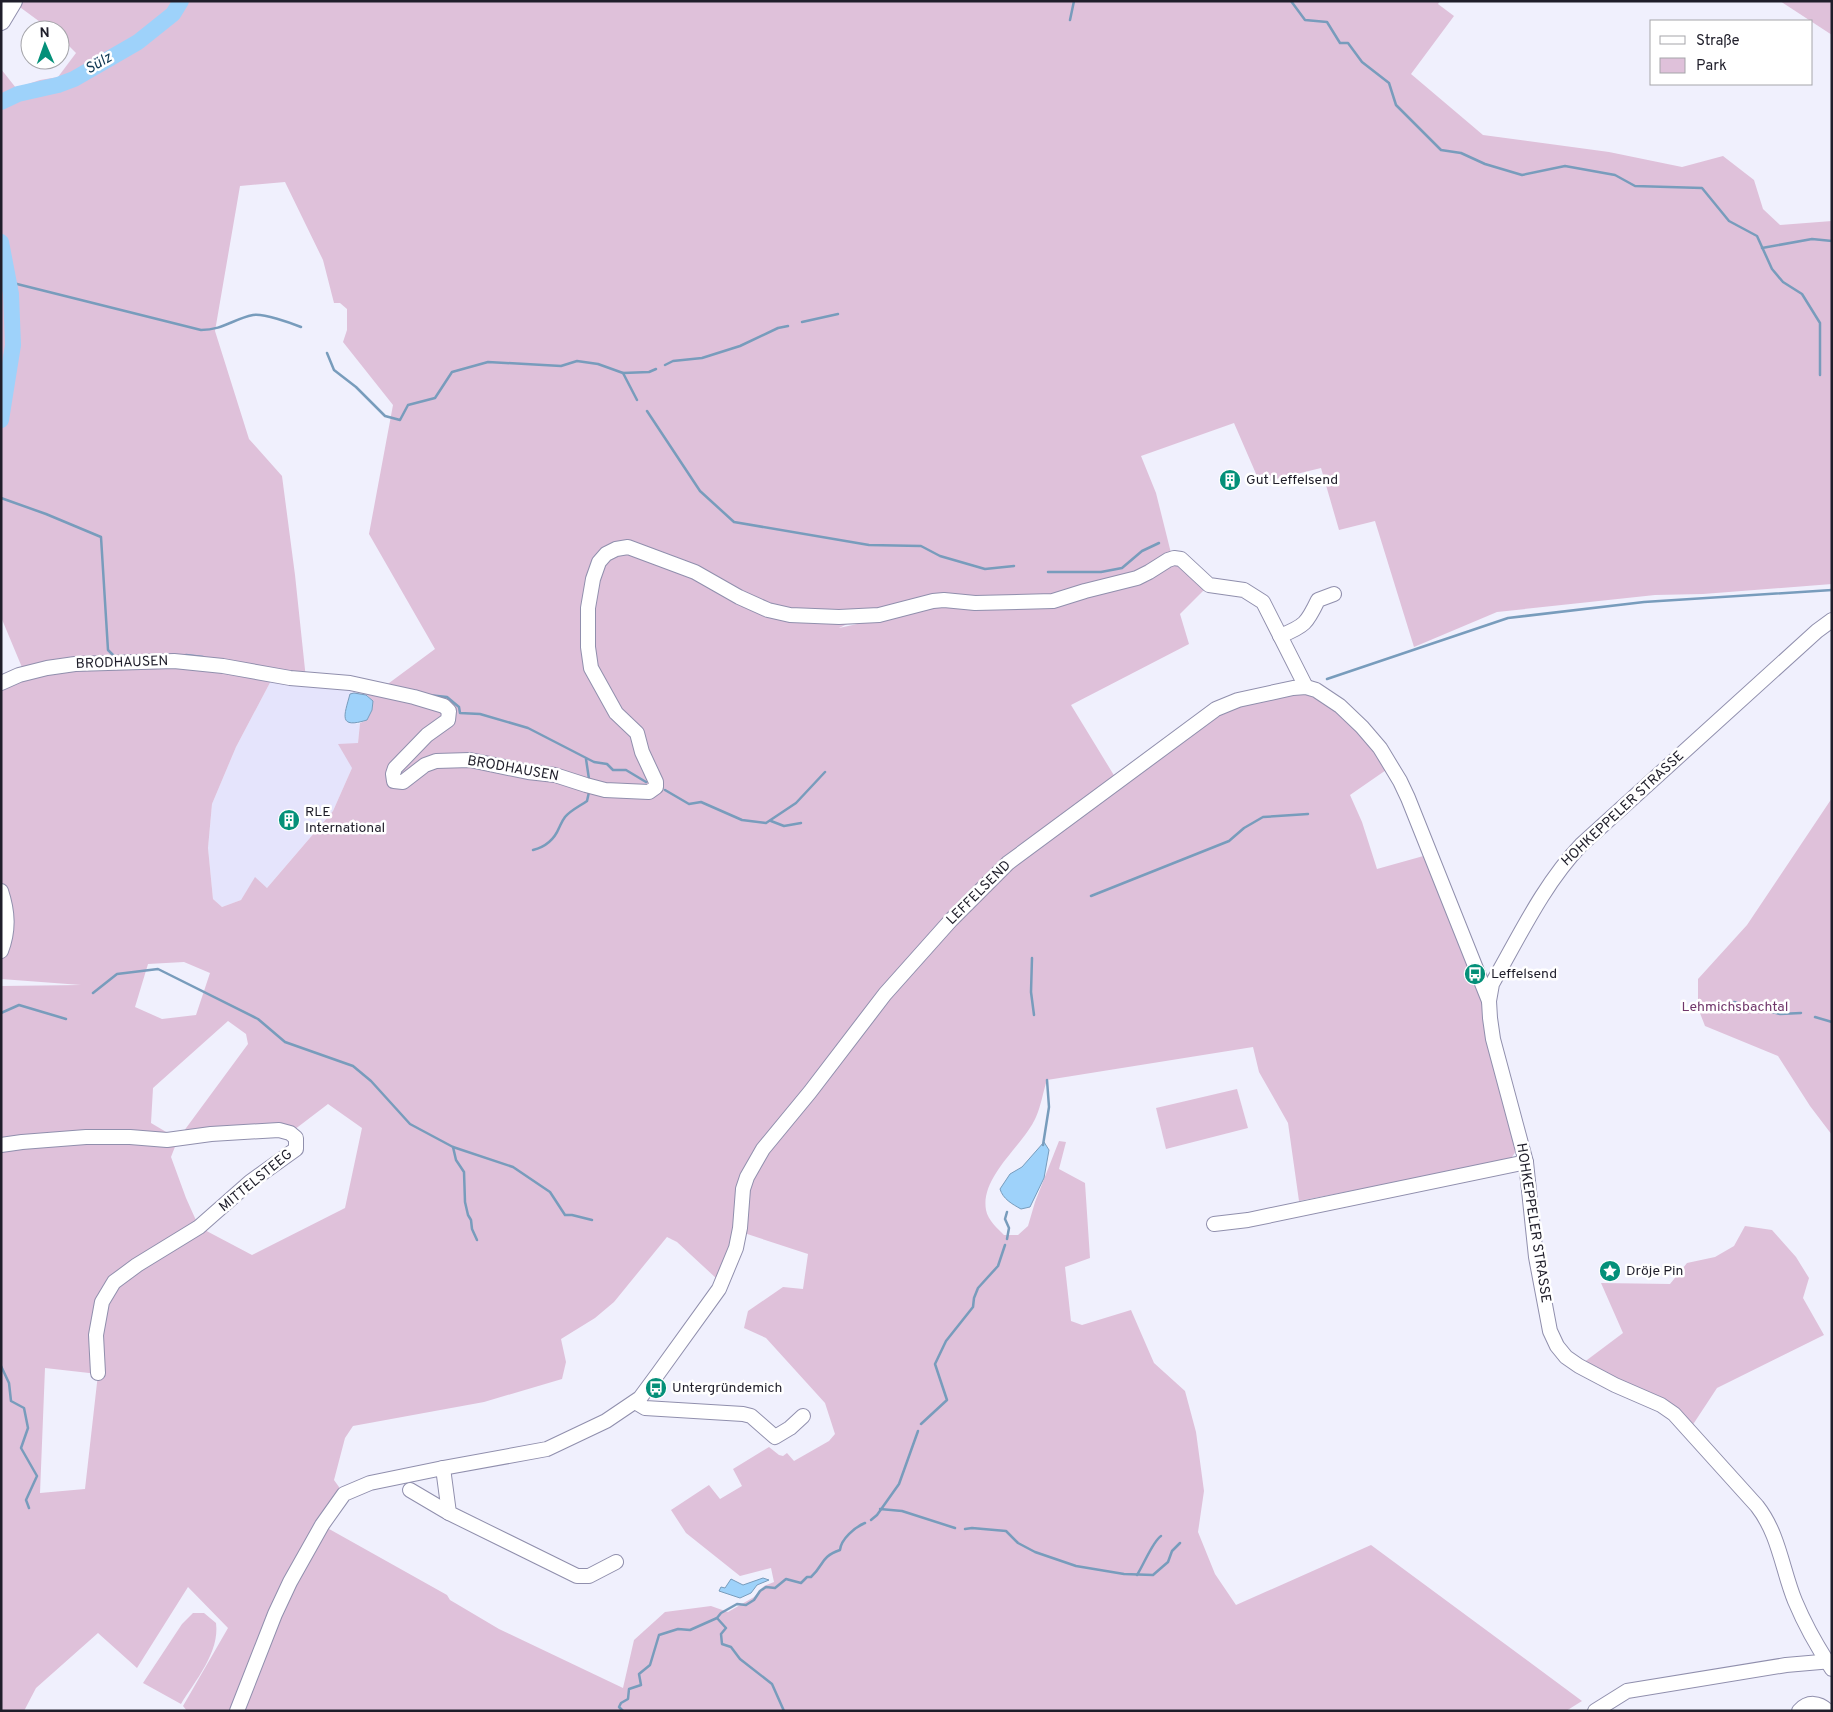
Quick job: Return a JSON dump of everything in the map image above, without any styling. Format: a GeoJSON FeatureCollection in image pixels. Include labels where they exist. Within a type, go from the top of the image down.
{"type":"FeatureCollection","features":[{"type":"Feature","properties":{"kind":"main road"},"geometry":{"type":"LineString","coordinates":[[1,21],[13,1]]}},
{"type":"Feature","properties":{"kind":"street","name":"BRODHAUSEN"},"geometry":{"type":"LineString","coordinates":[[1,683],[19,675],[75,664],[174,661],[223,666],[290,678],[350,683],[444,706],[449,710],[448,720],[427,735],[395,768],[393,774],[394,781],[403,782],[424,765],[436,761],[470,760],[528,772],[555,775],[605,790],[649,792],[656,787],[656,782],[642,752],[637,733],[616,713],[591,668],[588,647],[588,608],[593,579],[600,562],[606,554],[616,549],[628,547],[695,572],[739,597],[768,610],[790,615],[839,617],[878,615],[944,600],[975,603],[1053,601],[1137,578],[1174,558],[1181,559],[1209,585],[1244,590],[1263,602],[1280,636]]}},
{"type":"Feature","properties":{"kind":"street"},"geometry":{"type":"LineString","coordinates":[[1334,594],[1318,600],[1307,622],[1301,627],[1280,636],[1306,687],[1316,690],[1335,702],[1362,727],[1380,748],[1400,781],[1489,1001]]}},
{"type":"Feature","properties":{"kind":"street","name":"HOHKEPPELER STRASSE"},"geometry":{"type":"LineString","coordinates":[[1830,1663],[1795,1601],[1772,1530],[1757,1506],[1674,1414],[1661,1405],[1579,1366],[1556,1346],[1550,1330],[1536,1256],[1526,1162],[1493,1039],[1489,1001],[1492,984],[1547,888],[1568,859],[1581,845],[1817,630],[1832,620]]}},
{"type":"Feature","properties":{"kind":"street","name":"LEFFELSEND"},"geometry":{"type":"LineString","coordinates":[[635,1402],[657,1375],[719,1289],[736,1248],[743,1189],[747,1176],[759,1156],[774,1134],[810,1092],[863,1020],[951,920],[1008,863],[1216,709],[1264,693],[1306,687]]}},
{"type":"Feature","properties":{"kind":"street"},"geometry":{"type":"LineString","coordinates":[[1,891],[8,927],[1,951]]}},
{"type":"Feature","properties":{"kind":"street","name":"MITTELSTEEG"},"geometry":{"type":"LineString","coordinates":[[1,1146],[22,1142],[86,1137],[130,1137],[167,1140],[211,1134],[279,1130],[290,1133],[296,1138],[296,1148],[250,1182],[199,1227],[137,1264],[114,1282],[102,1302],[96,1335],[98,1373]]}},
{"type":"Feature","properties":{"kind":"street"},"geometry":{"type":"LineString","coordinates":[[1214,1224],[1248,1220],[1526,1162]]}},
{"type":"Feature","properties":{"kind":"street"},"geometry":{"type":"LineString","coordinates":[[237,1711],[275,1614],[290,1582],[322,1525],[344,1494],[370,1483],[547,1449],[606,1421],[635,1402],[645,1408],[751,1416],[775,1437],[790,1428],[803,1416]]}},
{"type":"Feature","properties":{"kind":"street"},"geometry":{"type":"LineString","coordinates":[[443,1468],[449,1513]]}},
{"type":"Feature","properties":{"kind":"street"},"geometry":{"type":"LineString","coordinates":[[410,1490],[449,1513],[577,1576],[589,1576],[616,1562]]}},
{"type":"Feature","properties":{"kind":"street"},"geometry":{"type":"LineString","coordinates":[[1595,1711],[1627,1691],[1669,1683],[1830,1663]]}},
{"type":"Feature","properties":{"kind":"street"},"geometry":{"type":"LineString","coordinates":[[1799,1711],[1804,1706],[1815,1704],[1823,1706],[1828,1711]]}},
{"type":"Feature","properties":{"kind":"shaded area"},"geometry":{"type":"Polygon","coordinates":[[[274,675],[369,691],[366,695],[362,693],[356,724],[360,723],[358,743],[352,768],[333,811],[267,888],[255,878],[241,900],[222,907],[213,899],[208,848],[212,804],[236,747],[274,675]]]}},
{"type":"Feature","properties":{"kind":"green space"},"geometry":{"type":"Polygon","coordinates":[[[19,1],[1440,1],[1438,4],[1454,16],[1411,74],[1483,135],[1609,152],[1682,167],[1723,156],[1754,180],[1763,209],[1780,225],[1832,221],[1832,584],[1703,594],[1655,595],[1497,612],[1414,647],[1375,521],[1339,530],[1321,468],[1260,483],[1234,423],[1141,456],[1156,493],[1171,553],[1154,566],[1058,606],[1149,581],[1168,566],[1177,565],[1185,568],[1205,589],[1180,614],[1189,644],[1071,705],[1115,777],[1004,860],[954,923],[1012,867],[1214,717],[1235,706],[1304,692],[1317,695],[1357,730],[1389,768],[1350,795],[1362,822],[1377,869],[1427,855],[1481,996],[1518,1148],[1510,1160],[1299,1201],[1288,1123],[1259,1072],[1253,1047],[1047,1080],[1036,1117],[1022,1139],[1004,1161],[990,1185],[986,1197],[986,1210],[996,1227],[1004,1235],[1018,1235],[1028,1226],[1035,1202],[1059,1141],[1066,1142],[1059,1169],[1085,1183],[1090,1258],[1065,1267],[1071,1321],[1082,1325],[1131,1310],[1154,1363],[1185,1391],[1196,1432],[1204,1491],[1198,1532],[1215,1574],[1236,1605],[1371,1545],[1582,1701],[1566,1711],[187,1711],[183,1706],[228,1628],[188,1587],[137,1668],[98,1633],[36,1688],[24,1711],[1,1711],[1,986],[81,985],[1,979],[1,958],[4,953],[7,897],[1,880],[1,687],[26,677],[1,617],[1,69],[16,88],[40,80],[58,77],[63,70],[70,70],[70,61],[76,53],[70,47],[70,20],[37,20],[17,5],[19,1]],[[285,182],[240,186],[215,331],[249,439],[282,476],[306,679],[274,675],[236,747],[212,804],[208,848],[213,899],[222,907],[241,900],[255,877],[267,888],[333,811],[352,768],[338,744],[358,743],[360,723],[367,720],[372,710],[373,701],[366,694],[369,691],[381,689],[435,649],[369,534],[393,405],[343,342],[347,330],[347,309],[340,303],[334,303],[323,260],[285,182]],[[919,598],[878,609],[839,628],[880,619],[919,598]],[[184,962],[148,964],[135,1007],[162,1019],[196,1015],[210,973],[184,962]],[[228,1021],[153,1088],[151,1123],[178,1139],[248,1044],[246,1034],[228,1021]],[[328,1104],[290,1133],[178,1139],[171,1157],[199,1227],[252,1255],[345,1208],[362,1128],[328,1104]],[[735,1230],[717,1279],[677,1242],[667,1237],[614,1302],[595,1318],[561,1339],[566,1362],[562,1379],[484,1402],[353,1426],[345,1438],[334,1480],[344,1494],[322,1525],[447,1595],[450,1600],[499,1629],[623,1688],[634,1640],[665,1612],[711,1606],[728,1612],[754,1597],[764,1586],[774,1582],[771,1568],[740,1576],[686,1533],[671,1510],[709,1485],[720,1499],[742,1486],[733,1469],[769,1447],[779,1455],[783,1456],[787,1453],[794,1461],[829,1441],[835,1434],[825,1403],[766,1338],[744,1328],[748,1311],[783,1287],[803,1289],[808,1254],[735,1230]],[[45,1368],[40,1493],[85,1489],[98,1374],[45,1368]]]}},
{"type":"Feature","properties":{"kind":"green space"},"geometry":{"type":"Polygon","coordinates":[[[1780,1],[1832,1],[1832,35],[1813,23],[1813,20],[1809,20],[1780,1]]]}},
{"type":"Feature","properties":{"kind":"green space","name":"Lehmichsbachtal"},"geometry":{"type":"Polygon","coordinates":[[[1832,798],[1832,1135],[1810,1106],[1778,1056],[1705,1026],[1698,1008],[1698,979],[1747,925],[1832,798]]]}},
{"type":"Feature","properties":{"kind":"green space"},"geometry":{"type":"Polygon","coordinates":[[[1237,1089],[1248,1128],[1166,1149],[1156,1108],[1237,1089]]]}},
{"type":"Feature","properties":{"kind":"green space"},"geometry":{"type":"Polygon","coordinates":[[[1745,1226],[1772,1230],[1796,1257],[1809,1278],[1803,1298],[1824,1335],[1717,1388],[1692,1426],[1583,1363],[1623,1333],[1601,1283],[1670,1284],[1687,1263],[1715,1257],[1734,1246],[1745,1226]]]}},
{"type":"Feature","properties":{"kind":"green space"},"geometry":{"type":"Polygon","coordinates":[[[193,1613],[204,1613],[216,1623],[216,1634],[214,1645],[205,1666],[181,1704],[143,1683],[182,1624],[193,1613]]]}},
{"type":"Feature","properties":{"kind":"water"},"geometry":{"type":"Polygon","coordinates":[[[350,694],[366,695],[373,701],[372,710],[367,720],[351,723],[345,719],[345,714],[350,694]]]}},
{"type":"Feature","properties":{"kind":"water"},"geometry":{"type":"Polygon","coordinates":[[[1044,1142],[1049,1150],[1044,1178],[1030,1207],[1021,1209],[1011,1203],[1001,1193],[1000,1189],[1010,1174],[1022,1167],[1044,1142]]]}},
{"type":"Feature","properties":{"kind":"water"},"geometry":{"type":"Polygon","coordinates":[[[763,1578],[769,1580],[757,1585],[751,1593],[740,1598],[719,1591],[721,1587],[725,1588],[731,1579],[743,1585],[763,1578]]]}},
{"type":"Feature","properties":{"kind":"waterway","name":"Sülz"},"geometry":{"type":"LineString","coordinates":[[1,102],[18,94],[58,85],[74,79],[138,42],[173,14],[181,1]]}},
{"type":"Feature","properties":{"kind":"waterway"},"geometry":{"type":"LineString","coordinates":[[1070,20],[1074,1]]}},
{"type":"Feature","properties":{"kind":"waterway"},"geometry":{"type":"LineString","coordinates":[[1291,1],[1305,20],[1327,22],[1340,43],[1348,43],[1362,62],[1389,83],[1396,105],[1441,150],[1461,153],[1485,164],[1522,175],[1565,166],[1615,175],[1635,186],[1702,188],[1729,221],[1757,236],[1772,269],[1783,282],[1802,294],[1820,323],[1820,375]]}},
{"type":"Feature","properties":{"kind":"waterway"},"geometry":{"type":"LineString","coordinates":[[1762,248],[1812,239],[1832,241]]}},
{"type":"Feature","properties":{"kind":"waterway","name":"Sülz"},"geometry":{"type":"LineString","coordinates":[[1,242],[11,294],[13,345],[1,420]]}},
{"type":"Feature","properties":{"kind":"waterway"},"geometry":{"type":"LineString","coordinates":[[9,282],[201,330],[216,328],[253,315],[263,315],[301,327]]}},
{"type":"Feature","properties":{"kind":"waterway"},"geometry":{"type":"LineString","coordinates":[[802,322],[838,314]]}},
{"type":"Feature","properties":{"kind":"waterway"},"geometry":{"type":"LineString","coordinates":[[665,365],[673,361],[702,358],[740,346],[778,328],[788,326]]}},
{"type":"Feature","properties":{"kind":"waterway"},"geometry":{"type":"LineString","coordinates":[[327,353],[334,370],[356,387],[385,416],[400,420],[408,405],[435,398],[452,372],[488,362],[561,366],[577,361],[598,364],[623,373],[637,400]]}},
{"type":"Feature","properties":{"kind":"waterway"},"geometry":{"type":"LineString","coordinates":[[623,373],[649,372],[656,369]]}},
{"type":"Feature","properties":{"kind":"waterway"},"geometry":{"type":"LineString","coordinates":[[647,411],[700,491],[734,522],[869,545],[921,546],[940,556],[985,569],[1014,566]]}},
{"type":"Feature","properties":{"kind":"waterway"},"geometry":{"type":"LineString","coordinates":[[1,498],[101,537],[108,650],[115,657]]}},
{"type":"Feature","properties":{"kind":"waterway"},"geometry":{"type":"LineString","coordinates":[[1048,572],[1101,572],[1122,568],[1142,551],[1159,543]]}},
{"type":"Feature","properties":{"kind":"waterway"},"geometry":{"type":"LineString","coordinates":[[1327,679],[1508,618],[1644,602],[1832,590]]}},
{"type":"Feature","properties":{"kind":"waterway"},"geometry":{"type":"LineString","coordinates":[[186,655],[203,657]]}},
{"type":"Feature","properties":{"kind":"waterway"},"geometry":{"type":"LineString","coordinates":[[428,695],[447,697],[459,707],[460,713],[480,714],[528,728],[594,762],[607,764],[613,770],[626,770],[646,782]]}},
{"type":"Feature","properties":{"kind":"waterway"},"geometry":{"type":"LineString","coordinates":[[586,759],[589,779]]}},
{"type":"Feature","properties":{"kind":"waterway"},"geometry":{"type":"LineString","coordinates":[[665,790],[689,804],[701,802],[742,820],[766,823],[796,803],[825,772]]}},
{"type":"Feature","properties":{"kind":"waterway"},"geometry":{"type":"LineString","coordinates":[[533,850],[545,845],[552,839],[565,817],[587,801],[589,792]]}},
{"type":"Feature","properties":{"kind":"waterway"},"geometry":{"type":"LineString","coordinates":[[1091,896],[1229,841],[1244,828],[1263,817],[1308,814]]}},
{"type":"Feature","properties":{"kind":"waterway"},"geometry":{"type":"LineString","coordinates":[[771,821],[784,826],[801,823]]}},
{"type":"Feature","properties":{"kind":"waterway"},"geometry":{"type":"LineString","coordinates":[[1032,958],[1031,992],[1034,1015]]}},
{"type":"Feature","properties":{"kind":"waterway"},"geometry":{"type":"LineString","coordinates":[[93,993],[117,974],[158,969],[258,1019],[285,1042],[353,1066],[371,1081],[410,1124],[453,1147],[513,1167],[550,1192],[565,1215],[592,1220]]}},
{"type":"Feature","properties":{"kind":"waterway"},"geometry":{"type":"LineString","coordinates":[[1734,1002],[1780,1014],[1801,1013]]}},
{"type":"Feature","properties":{"kind":"waterway"},"geometry":{"type":"LineString","coordinates":[[1,1013],[19,1005],[66,1019]]}},
{"type":"Feature","properties":{"kind":"waterway"},"geometry":{"type":"LineString","coordinates":[[1815,1017],[1832,1022]]}},
{"type":"Feature","properties":{"kind":"waterway"},"geometry":{"type":"LineString","coordinates":[[1043,1145],[1049,1107],[1047,1080]]}},
{"type":"Feature","properties":{"kind":"waterway"},"geometry":{"type":"LineString","coordinates":[[453,1147],[456,1160],[464,1172],[465,1202],[477,1240]]}},
{"type":"Feature","properties":{"kind":"waterway"},"geometry":{"type":"LineString","coordinates":[[1007,1212],[1005,1219],[1009,1228],[1007,1239]]}},
{"type":"Feature","properties":{"kind":"waterway"},"geometry":{"type":"LineString","coordinates":[[921,1424],[947,1400],[935,1364],[946,1341],[973,1307],[978,1288],[998,1266],[1005,1245]]}},
{"type":"Feature","properties":{"kind":"waterway"},"geometry":{"type":"LineString","coordinates":[[1,1366],[9,1383],[11,1401],[24,1408],[28,1428],[21,1448],[37,1476],[26,1500],[29,1508]]}},
{"type":"Feature","properties":{"kind":"waterway"},"geometry":{"type":"LineString","coordinates":[[871,1520],[877,1515],[899,1484],[918,1431]]}},
{"type":"Feature","properties":{"kind":"waterway"},"geometry":{"type":"LineString","coordinates":[[880,1509],[902,1511],[955,1528]]}},
{"type":"Feature","properties":{"kind":"waterway"},"geometry":{"type":"LineString","coordinates":[[623,1711],[619,1707],[621,1703],[628,1699],[629,1689],[641,1685],[639,1674],[650,1665],[659,1635],[678,1629],[690,1630],[717,1618],[721,1613],[737,1604],[746,1605],[754,1600],[760,1591],[766,1587],[775,1588],[786,1579],[801,1583],[807,1577],[811,1577],[829,1555],[840,1550],[849,1534],[865,1523]]}},
{"type":"Feature","properties":{"kind":"waterway"},"geometry":{"type":"LineString","coordinates":[[965,1529],[1006,1531],[1018,1543],[1035,1552],[1076,1566],[1124,1574],[1153,1575],[1168,1562],[1172,1551],[1180,1543]]}},
{"type":"Feature","properties":{"kind":"waterway"},"geometry":{"type":"LineString","coordinates":[[1137,1575],[1161,1536]]}},
{"type":"Feature","properties":{"kind":"waterway"},"geometry":{"type":"LineString","coordinates":[[717,1618],[726,1628],[721,1634],[722,1644],[731,1647],[740,1659],[772,1684],[784,1711]]}},
{"type":"Feature","properties":{"kind":"place","name":"Gut Leffelsend"},"geometry":{"type":"Point","coordinates":[1230,480]}},
{"type":"Feature","properties":{"kind":"place","name":"RLE International"},"geometry":{"type":"Point","coordinates":[289,820]}},
{"type":"Feature","properties":{"kind":"place","name":"Leffelsend"},"geometry":{"type":"Point","coordinates":[1475,974]}},
{"type":"Feature","properties":{"kind":"place","name":"Dröje Pin"},"geometry":{"type":"Point","coordinates":[1610,1271]}},
{"type":"Feature","properties":{"kind":"place","name":"Untergründemich"},"geometry":{"type":"Point","coordinates":[656,1388]}}]}
